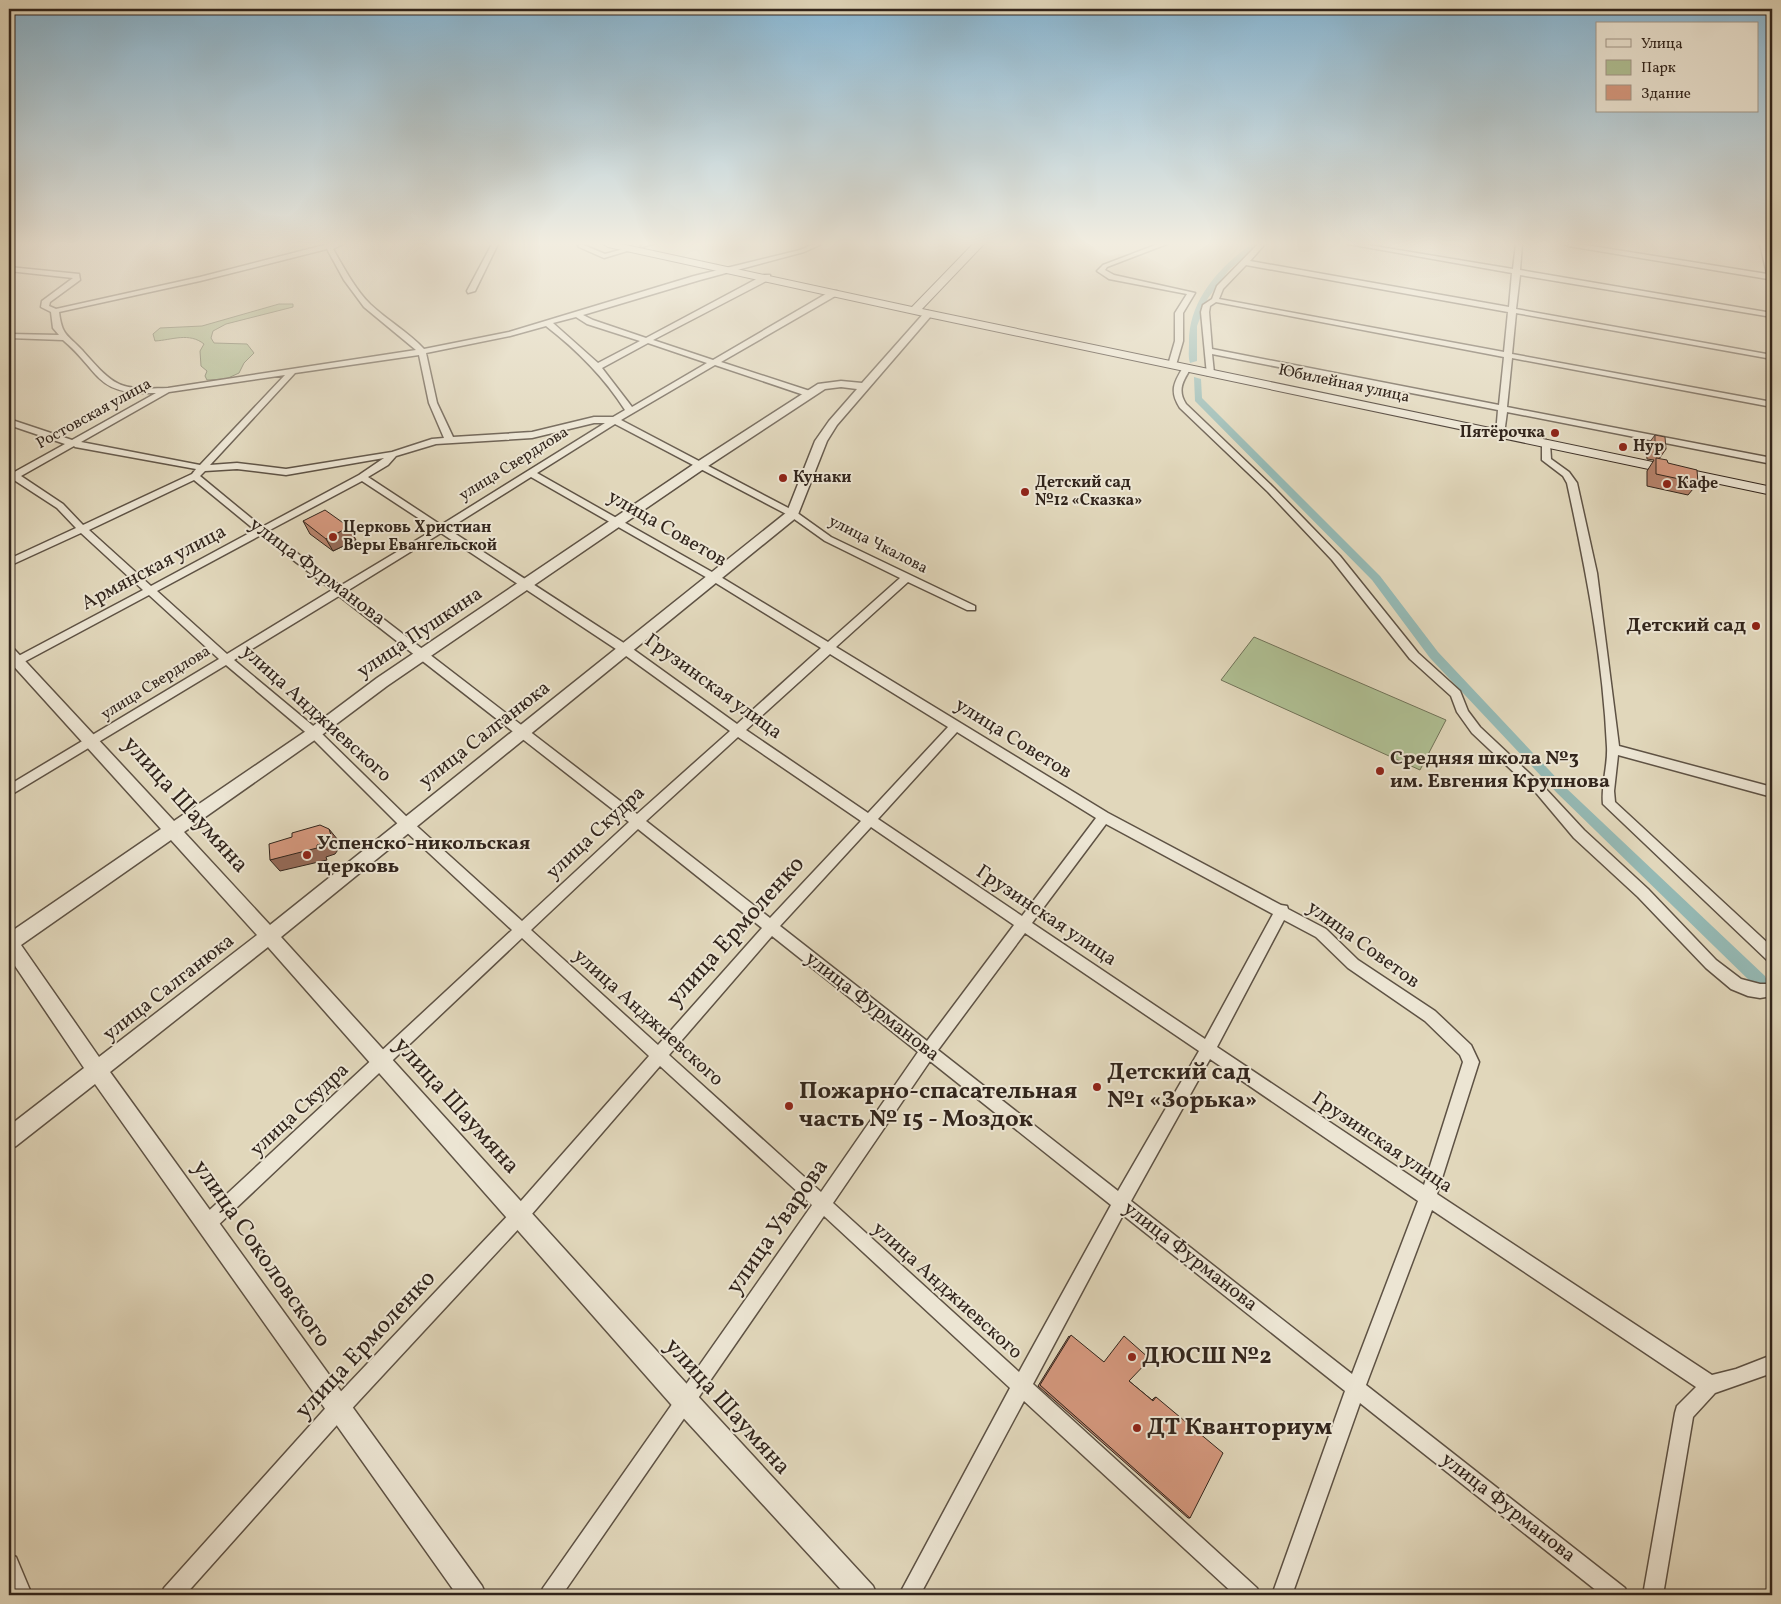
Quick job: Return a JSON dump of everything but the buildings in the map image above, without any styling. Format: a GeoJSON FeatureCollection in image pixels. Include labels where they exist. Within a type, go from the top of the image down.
{"type":"FeatureCollection","features":[{"type":"Feature","properties":{"kind":"main road","name":"Юбилейная улица"},"geometry":{"type":"LineString","coordinates":[[951,319],[1772,491]]}},
{"type":"Feature","properties":{"kind":"street"},"geometry":{"type":"LineString","coordinates":[[56,319],[57,328],[102,378],[117,387],[145,391],[168,390],[422,352],[510,334],[561,319]]}},
{"type":"Feature","properties":{"kind":"street"},"geometry":{"type":"LineString","coordinates":[[384,319],[413,342],[422,352],[433,403],[449,439]]}},
{"type":"Feature","properties":{"kind":"street"},"geometry":{"type":"LineString","coordinates":[[585,319],[647,342],[810,394]]}},
{"type":"Feature","properties":{"kind":"street"},"geometry":{"type":"LineString","coordinates":[[597,367],[690,319]]}},
{"type":"Feature","properties":{"kind":"street","name":"улица Свердлова"},"geometry":{"type":"LineString","coordinates":[[9,791],[92,742],[225,658],[442,528],[615,420],[788,319]]}},
{"type":"Feature","properties":{"kind":"street","name":"улица Салганюка"},"geometry":{"type":"LineString","coordinates":[[9,1139],[270,936],[406,824],[524,732],[793,514],[821,441],[833,423],[924,319]]}},
{"type":"Feature","properties":{"kind":"street"},"geometry":{"type":"LineString","coordinates":[[1172,365],[1179,341],[1179,319]]}},
{"type":"Feature","properties":{"kind":"street"},"geometry":{"type":"LineString","coordinates":[[1206,319],[1210,373]]}},
{"type":"Feature","properties":{"kind":"street"},"geometry":{"type":"LineString","coordinates":[[1317,319],[1772,405]]}},
{"type":"Feature","properties":{"kind":"street"},"geometry":{"type":"LineString","coordinates":[[1500,434],[1509,319]]}},
{"type":"Feature","properties":{"kind":"street"},"geometry":{"type":"LineString","coordinates":[[1555,319],[1772,357]]}},
{"type":"Feature","properties":{"kind":"street"},"geometry":{"type":"LineString","coordinates":[[548,323],[573,342],[597,367],[618,392],[630,411]]}},
{"type":"Feature","properties":{"kind":"street"},"geometry":{"type":"LineString","coordinates":[[9,340],[13,336],[65,338]]}},
{"type":"Feature","properties":{"kind":"street"},"geometry":{"type":"LineString","coordinates":[[1209,352],[1772,461]]}},
{"type":"Feature","properties":{"kind":"street"},"geometry":{"type":"LineString","coordinates":[[1186,368],[1175,388],[1176,396],[1183,406],[1271,490],[1336,558],[1414,656],[1456,694],[1463,712],[1476,730],[1541,791],[1579,834],[1643,893],[1711,964],[1736,984],[1748,989],[1772,990]]}},
{"type":"Feature","properties":{"kind":"street"},"geometry":{"type":"LineString","coordinates":[[199,472],[292,372]]}},
{"type":"Feature","properties":{"kind":"street","name":"улица Пушкина"},"geometry":{"type":"LineString","coordinates":[[9,943],[172,829],[314,734],[423,654],[701,465],[822,386],[831,384],[865,386]]}},
{"type":"Feature","properties":{"kind":"street","name":"Ростовская улица"},"geometry":{"type":"LineString","coordinates":[[12,477],[75,444],[168,390]]}},
{"type":"Feature","properties":{"kind":"street"},"geometry":{"type":"LineString","coordinates":[[9,563],[199,472],[237,466],[286,472],[392,454],[449,439],[532,435],[594,420],[615,420]]}},
{"type":"Feature","properties":{"kind":"street","name":"улица Чкалова"},"geometry":{"type":"LineString","coordinates":[[615,420],[793,514],[828,539],[971,608]]}},
{"type":"Feature","properties":{"kind":"street"},"geometry":{"type":"LineString","coordinates":[[9,422],[75,444],[199,472]]}},
{"type":"Feature","properties":{"kind":"street"},"geometry":{"type":"LineString","coordinates":[[1546,443],[1547,460],[1566,474],[1572,483],[1592,573],[1602,644],[1613,749],[1608,791],[1609,804],[1772,956]]}},
{"type":"Feature","properties":{"kind":"street","name":"Армянская улица"},"geometry":{"type":"LineString","coordinates":[[12,660],[150,590],[362,477],[385,463],[392,454]]}},
{"type":"Feature","properties":{"kind":"street","name":"улица Фурманова"},"geometry":{"type":"LineString","coordinates":[[199,472],[260,530],[524,732],[1618,1595]]}},
{"type":"Feature","properties":{"kind":"street","name":"улица Советов"},"geometry":{"type":"LineString","coordinates":[[531,473],[715,578],[1104,817],[1282,910],[1321,933],[1353,964],[1430,1016],[1466,1050],[1471,1062],[1428,1198]]}},
{"type":"Feature","properties":{"kind":"street","name":"улица Анджиевского"},"geometry":{"type":"LineString","coordinates":[[12,477],[60,506],[81,528],[225,658],[314,734],[406,824],[1250,1595]]}},
{"type":"Feature","properties":{"kind":"street","name":"Грузинская улица"},"geometry":{"type":"LineString","coordinates":[[362,477],[626,650],[738,731],[1208,1050],[1710,1385]]}},
{"type":"Feature","properties":{"kind":"street","name":"улица Скудра"},"geometry":{"type":"LineString","coordinates":[[208,1224],[637,822],[906,578]]}},
{"type":"Feature","properties":{"kind":"street","name":"улица Шаумяна"},"geometry":{"type":"LineString","coordinates":[[12,660],[92,742],[270,936],[686,1402],[864,1595]]}},
{"type":"Feature","properties":{"kind":"street","name":"улица Ермоленко"},"geometry":{"type":"LineString","coordinates":[[171,1595],[338,1408],[519,1216],[771,927],[956,726]]}},
{"type":"Feature","properties":{"kind":"street"},"geometry":{"type":"LineString","coordinates":[[1613,749],[1772,792]]}},
{"type":"Feature","properties":{"kind":"street","name":"улица Уварова"},"geometry":{"type":"LineString","coordinates":[[550,1595],[686,1402],[928,1051],[1022,923],[1104,817]]}},
{"type":"Feature","properties":{"kind":"street"},"geometry":{"type":"LineString","coordinates":[[909,1595],[1121,1202],[1208,1050],[1282,910]]}},
{"type":"Feature","properties":{"kind":"street","name":"улица Соколовского"},"geometry":{"type":"LineString","coordinates":[[9,943],[97,1072],[473,1595]]}},
{"type":"Feature","properties":{"kind":"street"},"geometry":{"type":"LineString","coordinates":[[1282,1595],[1356,1387],[1428,1198]]}},
{"type":"Feature","properties":{"kind":"street"},"geometry":{"type":"LineString","coordinates":[[1653,1595],[1684,1413],[1710,1385],[1736,1378],[1772,1364]]}},
{"type":"Feature","properties":{"kind":"street"},"geometry":{"type":"LineString","coordinates":[[9,1564],[22,1595]]}},
{"type":"Feature","properties":{"kind":"green space"},"geometry":{"type":"Polygon","coordinates":[[[227,319],[246,319],[226,324],[213,331],[211,338],[214,343],[247,344],[254,353],[244,363],[239,373],[226,379],[207,380],[205,376],[207,371],[201,366],[200,351],[204,344],[192,338],[155,341],[153,334],[160,328],[202,326],[227,319]]]}},
{"type":"Feature","properties":{"kind":"green space"},"geometry":{"type":"Polygon","coordinates":[[[1254,637],[1446,720],[1420,770],[1221,680],[1254,637]]]}},
{"type":"Feature","properties":{"kind":"waterway"},"geometry":{"type":"LineString","coordinates":[[1193,361],[1192,336],[1195,319]]}},
{"type":"Feature","properties":{"kind":"waterway"},"geometry":{"type":"LineString","coordinates":[[1197,379],[1198,399],[1376,578],[1434,655],[1561,790],[1760,981]]}},
{"type":"Feature","properties":{"kind":"place","name":"Пятёрочка"},"geometry":{"type":"Point","coordinates":[1555,433]}},
{"type":"Feature","properties":{"kind":"place","name":"Нур"},"geometry":{"type":"Point","coordinates":[1623,447]}},
{"type":"Feature","properties":{"kind":"place","name":"Кунаки"},"geometry":{"type":"Point","coordinates":[783,478]}},
{"type":"Feature","properties":{"kind":"place","name":"Кафе"},"geometry":{"type":"Point","coordinates":[1667,484]}},
{"type":"Feature","properties":{"kind":"place","name":"Детский сад №12 «Сказка»"},"geometry":{"type":"Point","coordinates":[1025,492]}},
{"type":"Feature","properties":{"kind":"place","name":"Церковь Христиан Веры Евангельской"},"geometry":{"type":"Point","coordinates":[333,537]}},
{"type":"Feature","properties":{"kind":"place","name":"Детский сад"},"geometry":{"type":"Point","coordinates":[1756,626]}},
{"type":"Feature","properties":{"kind":"place","name":"Средняя школа №3 им. Евгения Крупнова"},"geometry":{"type":"Point","coordinates":[1380,771]}},
{"type":"Feature","properties":{"kind":"place","name":"Успенско-никольская церковь"},"geometry":{"type":"Point","coordinates":[307,855]}},
{"type":"Feature","properties":{"kind":"place","name":"Детский сад №1 «Зорька»"},"geometry":{"type":"Point","coordinates":[1097,1087]}},
{"type":"Feature","properties":{"kind":"place","name":"Пожарно-спасательная часть № 15 - Моздок"},"geometry":{"type":"Point","coordinates":[789,1106]}},
{"type":"Feature","properties":{"kind":"place","name":"ДЮСШ №2"},"geometry":{"type":"Point","coordinates":[1132,1357]}},
{"type":"Feature","properties":{"kind":"place","name":"ДТ Кванториум"},"geometry":{"type":"Point","coordinates":[1137,1428]}}]}
